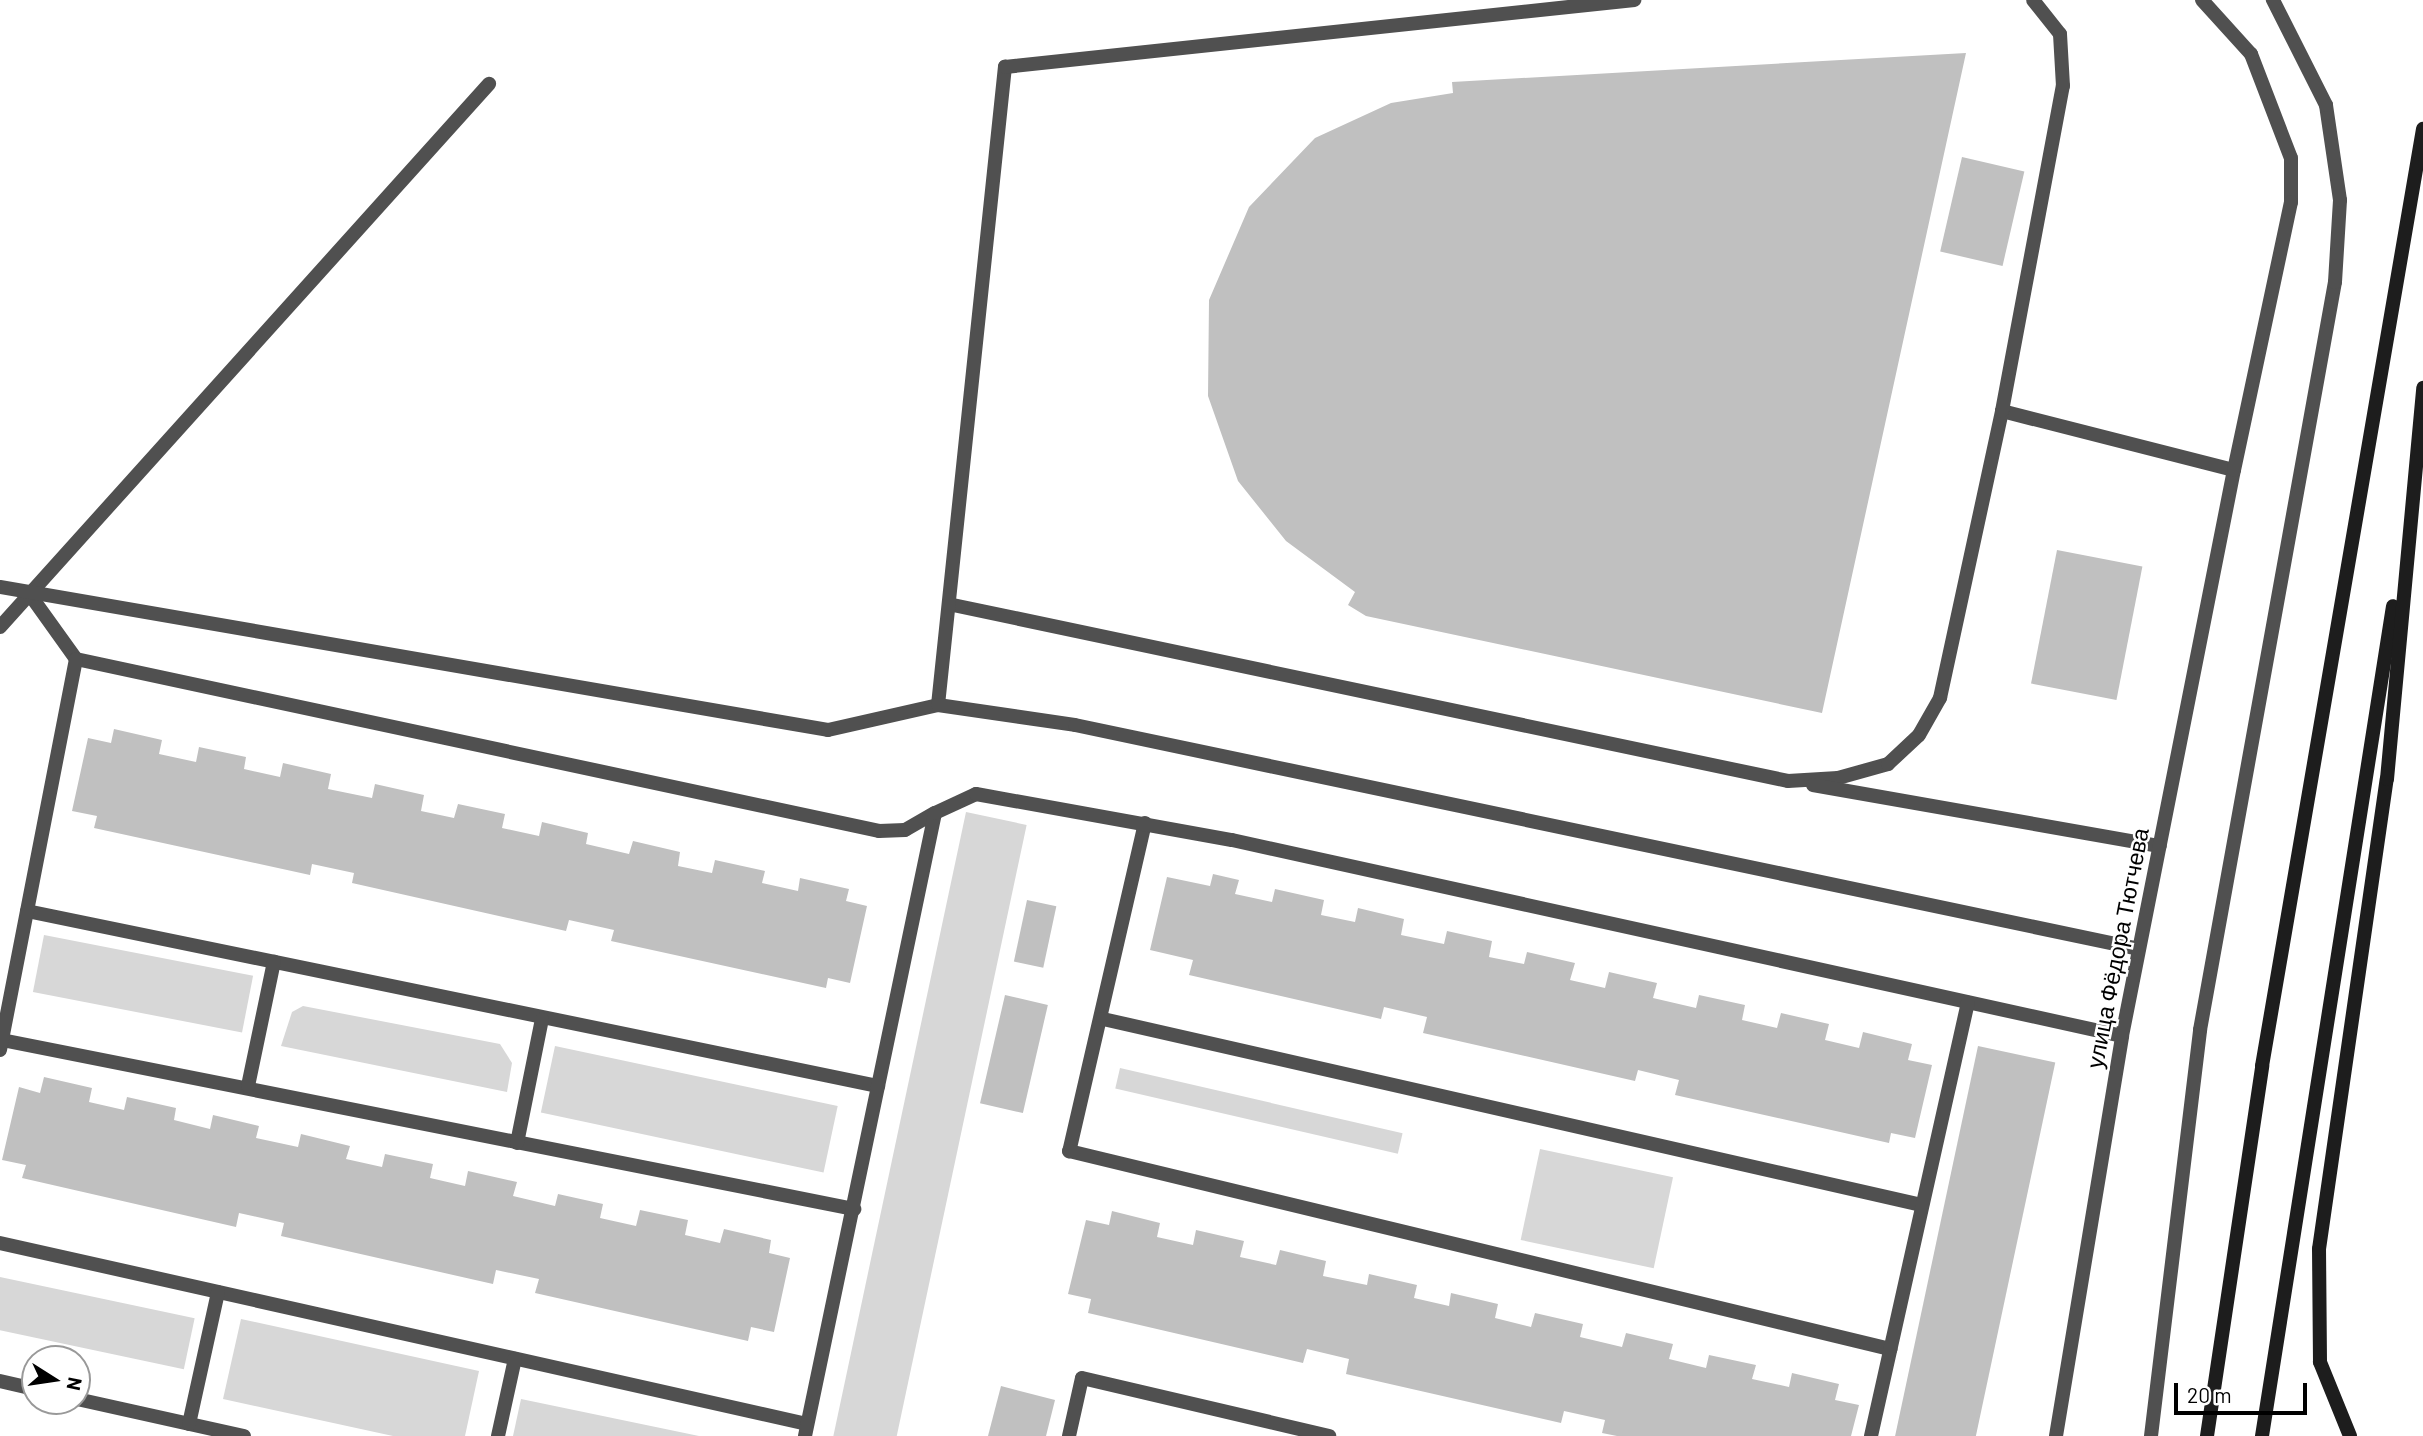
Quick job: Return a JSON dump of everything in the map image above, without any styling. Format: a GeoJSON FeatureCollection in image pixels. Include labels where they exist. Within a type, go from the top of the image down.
{"type":"FeatureCollection","features":[{"type":"Feature","properties":{"kind":"main road"},"geometry":{"type":"LineString","coordinates":[[2207,1436],[2262,1066],[2423,129]]}},
{"type":"Feature","properties":{"kind":"main road"},"geometry":{"type":"LineString","coordinates":[[2350,1436],[2320,1362],[2319,1249],[2387,779],[2412,480],[2423,388]]}},
{"type":"Feature","properties":{"kind":"main road"},"geometry":{"type":"LineString","coordinates":[[2262,1436],[2412,480]]}},
{"type":"Feature","properties":{"kind":"street"},"geometry":{"type":"LineString","coordinates":[[938,705],[953,605],[1005,67],[1633,0]]}},
{"type":"Feature","properties":{"kind":"street"},"geometry":{"type":"LineString","coordinates":[[1788,781],[1838,778],[1888,764],[1919,735],[1940,698],[2001,411],[2063,86],[2060,34],[2033,0]]}},
{"type":"Feature","properties":{"kind":"street","name":"улица Фёдора Тютчева"},"geometry":{"type":"LineString","coordinates":[[2056,1436],[2122,1036],[2234,470],[2291,202],[2291,158],[2251,54],[2202,0]]}},
{"type":"Feature","properties":{"kind":"street"},"geometry":{"type":"LineString","coordinates":[[2151,1436],[2200,1030],[2335,282],[2340,200],[2326,105],[2273,0]]}},
{"type":"Feature","properties":{"kind":"street"},"geometry":{"type":"LineString","coordinates":[[0,627],[28,592],[489,84]]}},
{"type":"Feature","properties":{"kind":"street"},"geometry":{"type":"LineString","coordinates":[[2001,411],[2234,470]]}},
{"type":"Feature","properties":{"kind":"street"},"geometry":{"type":"LineString","coordinates":[[0,587],[828,730],[938,705],[1075,725],[2139,949]]}},
{"type":"Feature","properties":{"kind":"street"},"geometry":{"type":"LineString","coordinates":[[28,592],[76,659],[879,831],[905,830],[976,794],[1145,823],[2122,1036]]}},
{"type":"Feature","properties":{"kind":"street"},"geometry":{"type":"LineString","coordinates":[[953,605],[1788,781],[2160,846]]}},
{"type":"Feature","properties":{"kind":"street"},"geometry":{"type":"LineString","coordinates":[[76,659],[1,1045],[248,1086],[517,1143],[854,1209]]}},
{"type":"Feature","properties":{"kind":"street"},"geometry":{"type":"LineString","coordinates":[[0,1243],[515,1359],[806,1430],[935,813]]}},
{"type":"Feature","properties":{"kind":"street"},"geometry":{"type":"LineString","coordinates":[[1145,823],[1103,1019],[1069,1151],[1890,1349]]}},
{"type":"Feature","properties":{"kind":"street"},"geometry":{"type":"LineString","coordinates":[[27,911],[878,1086]]}},
{"type":"Feature","properties":{"kind":"street"},"geometry":{"type":"LineString","coordinates":[[248,1086],[274,962]]}},
{"type":"Feature","properties":{"kind":"street"},"geometry":{"type":"LineString","coordinates":[[1871,1436],[1968,1003]]}},
{"type":"Feature","properties":{"kind":"street"},"geometry":{"type":"LineString","coordinates":[[517,1143],[542,1019]]}},
{"type":"Feature","properties":{"kind":"street"},"geometry":{"type":"LineString","coordinates":[[1103,1019],[1922,1205]]}},
{"type":"Feature","properties":{"kind":"street"},"geometry":{"type":"LineString","coordinates":[[189,1424],[218,1292]]}},
{"type":"Feature","properties":{"kind":"street"},"geometry":{"type":"LineString","coordinates":[[498,1436],[515,1359]]}},
{"type":"Feature","properties":{"kind":"street"},"geometry":{"type":"LineString","coordinates":[[1069,1436],[1082,1378],[1329,1436]]}},
{"type":"Feature","properties":{"kind":"street"},"geometry":{"type":"LineString","coordinates":[[0,1381],[21,1386]]}},
{"type":"Feature","properties":{"kind":"street"},"geometry":{"type":"LineString","coordinates":[[91,1402],[244,1436]]}},
{"type":"Feature","properties":{"kind":"shaded area"},"geometry":{"type":"Polygon","coordinates":[[[966,812],[1027,825],[897,1436],[833,1436],[966,812]]]}},
{"type":"Feature","properties":{"kind":"shaded area"},"geometry":{"type":"Polygon","coordinates":[[[44,935],[253,976],[242,1033],[33,992],[44,935]]]}},
{"type":"Feature","properties":{"kind":"shaded area"},"geometry":{"type":"Polygon","coordinates":[[[303,1006],[500,1044],[512,1063],[507,1092],[281,1046],[292,1012],[303,1006]]]}},
{"type":"Feature","properties":{"kind":"shaded area"},"geometry":{"type":"Polygon","coordinates":[[[555,1046],[838,1106],[824,1173],[541,1113],[555,1046]]]}},
{"type":"Feature","properties":{"kind":"shaded area"},"geometry":{"type":"Polygon","coordinates":[[[1120,1068],[1403,1133],[1398,1154],[1115,1088],[1120,1068]]]}},
{"type":"Feature","properties":{"kind":"shaded area"},"geometry":{"type":"Polygon","coordinates":[[[1540,1149],[1673,1177],[1654,1268],[1521,1240],[1540,1149]]]}},
{"type":"Feature","properties":{"kind":"shaded area"},"geometry":{"type":"Polygon","coordinates":[[[0,1277],[195,1318],[184,1369],[91,1350],[91,1345],[70,1345],[0,1330],[0,1277]]]}},
{"type":"Feature","properties":{"kind":"shaded area"},"geometry":{"type":"Polygon","coordinates":[[[241,1319],[479,1371],[465,1436],[393,1436],[223,1399],[241,1319]]]}},
{"type":"Feature","properties":{"kind":"shaded area"},"geometry":{"type":"Polygon","coordinates":[[[521,1399],[699,1436],[513,1436],[521,1399]]]}},
{"type":"Feature","properties":{"kind":"building"},"geometry":{"type":"Polygon","coordinates":[[[1966,53],[1822,713],[1366,616],[1348,605],[1355,592],[1286,541],[1238,481],[1208,396],[1209,300],[1249,207],[1315,138],[1391,103],[1453,93],[1452,82],[1966,53]]]}},
{"type":"Feature","properties":{"kind":"building"},"geometry":{"type":"Polygon","coordinates":[[[1962,157],[2024,171],[2003,266],[1940,252],[1962,157]]]}},
{"type":"Feature","properties":{"kind":"building"},"geometry":{"type":"Polygon","coordinates":[[[2057,550],[2142,567],[2116,700],[2031,684],[2057,550]]]}},
{"type":"Feature","properties":{"kind":"building"},"geometry":{"type":"Polygon","coordinates":[[[114,729],[162,740],[159,754],[196,762],[199,747],[246,757],[244,769],[280,777],[283,763],[331,774],[328,789],[372,798],[375,784],[424,795],[421,811],[454,818],[458,804],[505,814],[502,828],[539,836],[542,822],[588,833],[586,844],[629,854],[633,841],[680,852],[678,866],[712,873],[715,860],[765,871],[762,883],[798,891],[800,878],[849,889],[846,901],[867,906],[850,983],[828,978],[826,988],[611,941],[614,930],[569,920],[566,931],[352,883],[354,873],[312,864],[310,875],[94,828],[97,816],[72,811],[88,738],[111,743],[114,729]]]}},
{"type":"Feature","properties":{"kind":"building"},"geometry":{"type":"Polygon","coordinates":[[[1213,874],[1239,880],[1235,894],[1272,902],[1275,889],[1324,900],[1321,915],[1355,922],[1358,908],[1404,919],[1401,935],[1444,944],[1447,931],[1492,941],[1489,957],[1524,964],[1527,952],[1575,963],[1570,980],[1605,988],[1609,972],[1657,983],[1653,998],[1696,1008],[1699,995],[1745,1005],[1742,1020],[1777,1028],[1781,1013],[1829,1024],[1825,1040],[1859,1048],[1863,1032],[1912,1044],[1908,1060],[1932,1065],[1915,1138],[1891,1133],[1889,1143],[1675,1095],[1679,1080],[1638,1070],[1635,1081],[1423,1033],[1427,1017],[1384,1007],[1381,1019],[1189,975],[1193,960],[1150,950],[1167,877],[1210,886],[1213,874]]]}},
{"type":"Feature","properties":{"kind":"building"},"geometry":{"type":"Polygon","coordinates":[[[1027,900],[1056,906],[1043,968],[1014,962],[1027,900]]]}},
{"type":"Feature","properties":{"kind":"building"},"geometry":{"type":"Polygon","coordinates":[[[1005,995],[1048,1005],[1023,1113],[980,1103],[1005,995]]]}},
{"type":"Feature","properties":{"kind":"building"},"geometry":{"type":"Polygon","coordinates":[[[1978,1046],[2055,1062],[1976,1436],[1895,1436],[1978,1046]]]}},
{"type":"Feature","properties":{"kind":"building"},"geometry":{"type":"Polygon","coordinates":[[[44,1077],[92,1088],[89,1102],[124,1110],[127,1097],[176,1108],[174,1120],[210,1129],[213,1115],[259,1126],[256,1138],[298,1147],[301,1134],[350,1146],[346,1159],[382,1167],[385,1154],[433,1164],[430,1178],[465,1186],[468,1171],[517,1182],[513,1196],[555,1206],[558,1194],[603,1204],[600,1218],[636,1226],[640,1210],[688,1220],[685,1235],[720,1243],[724,1229],[771,1240],[769,1253],[790,1258],[774,1332],[751,1327],[748,1341],[535,1293],[539,1279],[496,1270],[493,1284],[281,1236],[284,1223],[239,1213],[236,1227],[22,1178],[26,1165],[2,1160],[19,1087],[40,1093],[44,1077]]]}},
{"type":"Feature","properties":{"kind":"building"},"geometry":{"type":"Polygon","coordinates":[[[1112,1211],[1160,1223],[1157,1237],[1193,1245],[1196,1230],[1244,1241],[1240,1257],[1276,1265],[1280,1250],[1326,1261],[1323,1276],[1367,1285],[1369,1274],[1417,1285],[1414,1298],[1449,1306],[1451,1293],[1498,1304],[1495,1318],[1531,1327],[1535,1313],[1583,1324],[1580,1337],[1622,1347],[1626,1333],[1673,1344],[1669,1359],[1706,1368],[1709,1355],[1756,1365],[1752,1379],[1789,1387],[1792,1373],[1839,1384],[1835,1400],[1859,1405],[1851,1436],[1617,1436],[1602,1433],[1605,1420],[1564,1411],[1561,1423],[1346,1374],[1349,1359],[1307,1349],[1303,1363],[1088,1313],[1091,1299],[1068,1294],[1086,1220],[1109,1225],[1112,1211]]]}},
{"type":"Feature","properties":{"kind":"building"},"geometry":{"type":"Polygon","coordinates":[[[1001,1386],[1055,1400],[1046,1436],[988,1436],[1001,1386]]]}}]}
